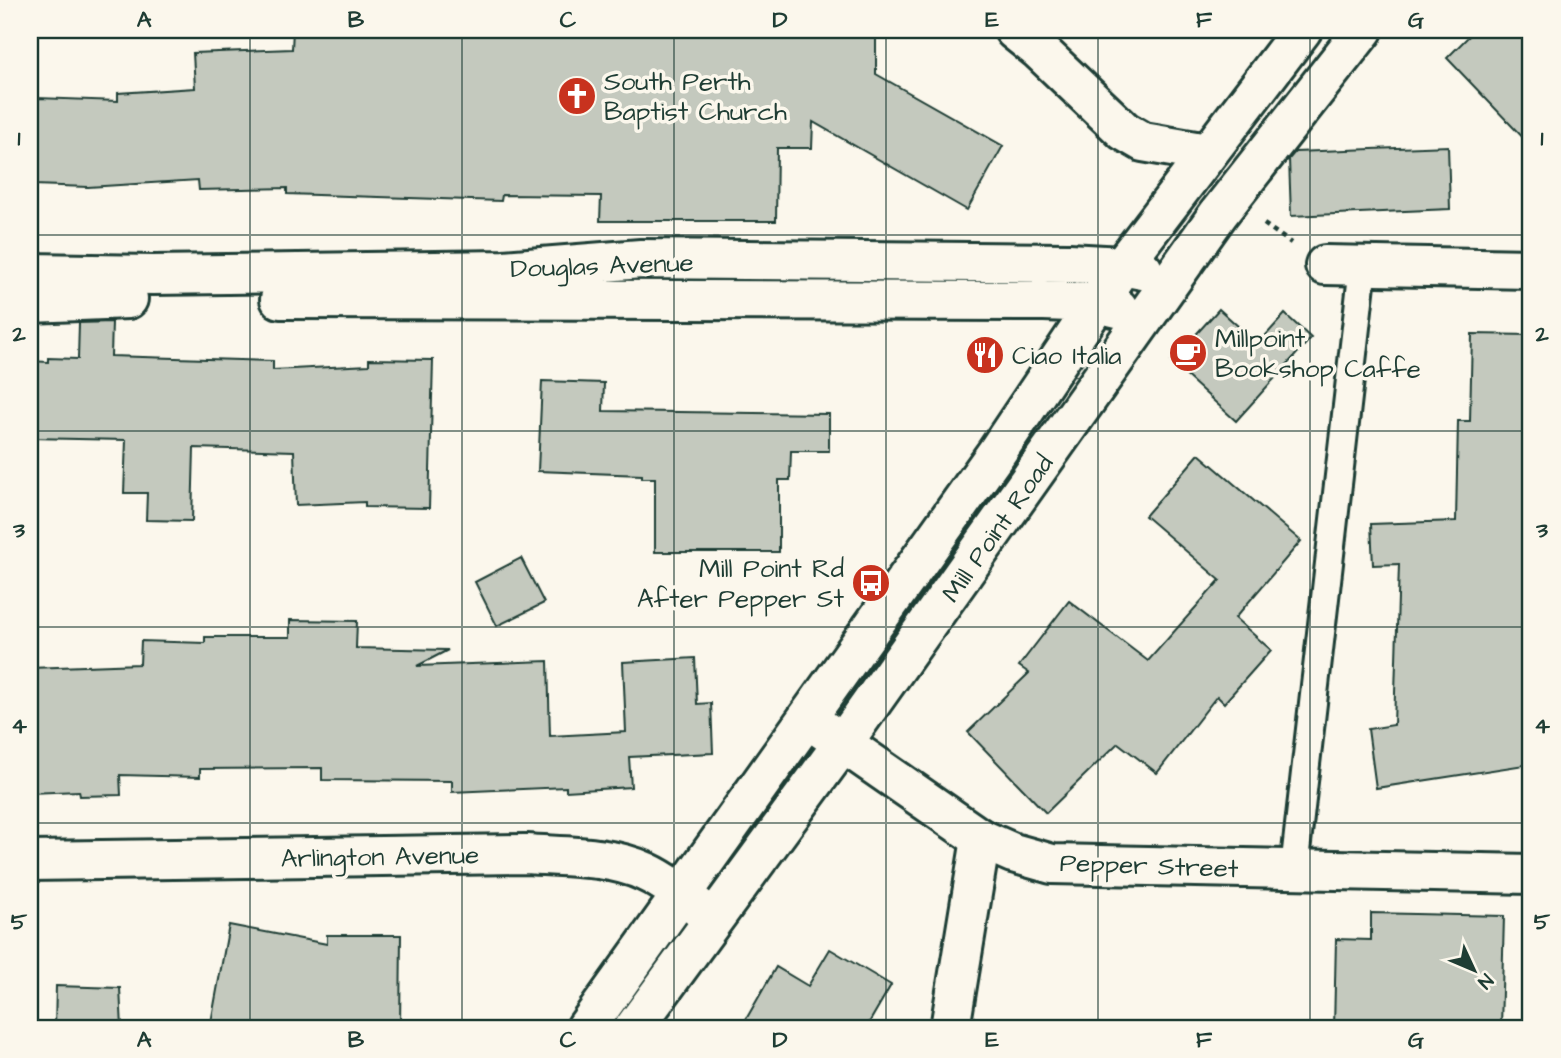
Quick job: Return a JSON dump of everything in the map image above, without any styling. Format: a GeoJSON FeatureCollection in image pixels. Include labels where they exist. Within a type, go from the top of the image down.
{"type":"FeatureCollection","features":[{"type":"Feature","properties":{"kind":"main road"},"geometry":{"type":"LineString","coordinates":[[1014,30],[1039,50],[1124,131],[1143,142],[1207,153]]}},
{"type":"Feature","properties":{"kind":"main road","name":"Mill Point Road"},"geometry":{"type":"LineString","coordinates":[[586,1028],[997,453],[1122,266],[1302,30]]}},
{"type":"Feature","properties":{"kind":"main road","name":"Mill Point Road"},"geometry":{"type":"LineString","coordinates":[[634,1028],[843,743],[1229,200],[1363,30]]}},
{"type":"Feature","properties":{"kind":"main road","name":"Douglas Avenue"},"geometry":{"type":"LineString","coordinates":[[30,273],[153,275],[504,270],[641,259],[1047,262],[1122,266],[1174,276]]}},
{"type":"Feature","properties":{"kind":"main road"},"geometry":{"type":"LineString","coordinates":[[1325,265],[1531,269]]}},
{"type":"Feature","properties":{"kind":"main road","name":"Douglas Avenue"},"geometry":{"type":"LineString","coordinates":[[30,303],[155,299],[1003,301],[1097,303],[1147,316]]}},
{"type":"Feature","properties":{"kind":"main road","name":"Pepper Street"},"geometry":{"type":"LineString","coordinates":[[808,719],[981,839],[1013,853],[1052,864],[1531,874]]}},
{"type":"Feature","properties":{"kind":"main road"},"geometry":{"type":"LineString","coordinates":[[950,1028],[981,839]]}},
{"type":"Feature","properties":{"kind":"main road","name":"Arlington Avenue"},"geometry":{"type":"LineString","coordinates":[[30,862],[526,854],[621,863],[647,872],[713,919]]}},
{"type":"Feature","properties":{"kind":"lane"},"geometry":{"type":"LineString","coordinates":[[1294,869],[1363,266]]}},
{"type":"Feature","properties":{"kind":"building"},"geometry":{"type":"Polygon","coordinates":[[[293,30],[876,30],[876,74],[1003,146],[967,210],[813,122],[812,148],[777,148],[776,221],[600,221],[601,196],[502,195],[501,201],[287,194],[287,188],[199,190],[198,180],[88,187],[34,185],[38,98],[118,101],[118,93],[195,88],[193,53],[292,49],[293,30]]]}},
{"type":"Feature","properties":{"kind":"building"},"geometry":{"type":"Polygon","coordinates":[[[1475,30],[1516,30],[1531,45],[1531,146],[1447,58],[1475,30]]]}},
{"type":"Feature","properties":{"kind":"building"},"geometry":{"type":"Polygon","coordinates":[[[1448,146],[1450,209],[1291,216],[1289,159],[1295,152],[1448,146]]]}},
{"type":"Feature","properties":{"kind":"building"},"geometry":{"type":"Polygon","coordinates":[[[1219,309],[1258,344],[1285,314],[1311,338],[1236,421],[1171,362],[1219,309]]]}},
{"type":"Feature","properties":{"kind":"building"},"geometry":{"type":"Polygon","coordinates":[[[112,322],[111,356],[273,361],[273,370],[369,365],[369,359],[433,360],[429,508],[365,507],[365,502],[296,505],[294,451],[194,448],[192,521],[146,520],[147,493],[124,493],[126,440],[30,438],[30,361],[48,362],[48,358],[78,359],[79,323],[112,322]]]}},
{"type":"Feature","properties":{"kind":"building"},"geometry":{"type":"Polygon","coordinates":[[[1472,334],[1531,335],[1531,764],[1376,788],[1368,729],[1394,725],[1399,564],[1373,565],[1371,524],[1456,521],[1458,421],[1470,421],[1472,334]]]}},
{"type":"Feature","properties":{"kind":"building"},"geometry":{"type":"Polygon","coordinates":[[[542,381],[604,383],[603,411],[829,414],[829,451],[791,451],[790,480],[779,480],[779,552],[655,552],[655,478],[642,478],[642,475],[538,471],[542,381]]]}},
{"type":"Feature","properties":{"kind":"building"},"geometry":{"type":"Polygon","coordinates":[[[1199,454],[1301,541],[1235,618],[1271,650],[1224,703],[1217,696],[1157,773],[1118,743],[1046,813],[968,732],[1029,673],[1019,666],[1069,601],[1148,661],[1220,580],[1145,516],[1199,454]]]}},
{"type":"Feature","properties":{"kind":"building"},"geometry":{"type":"Polygon","coordinates":[[[521,558],[544,603],[497,626],[475,582],[521,558]]]}},
{"type":"Feature","properties":{"kind":"building"},"geometry":{"type":"Polygon","coordinates":[[[290,620],[357,621],[356,648],[448,650],[417,666],[548,661],[550,736],[626,732],[623,662],[695,658],[697,704],[711,703],[713,753],[629,757],[631,787],[566,791],[566,787],[452,792],[452,781],[322,780],[322,768],[200,769],[200,777],[120,775],[121,795],[80,796],[79,791],[30,793],[30,668],[140,664],[141,641],[205,643],[205,637],[290,637],[290,620]]]}},
{"type":"Feature","properties":{"kind":"building"},"geometry":{"type":"Polygon","coordinates":[[[1371,913],[1504,916],[1501,1028],[1334,1028],[1336,939],[1371,940],[1371,913]]]}},
{"type":"Feature","properties":{"kind":"building"},"geometry":{"type":"Polygon","coordinates":[[[229,925],[327,944],[327,935],[401,935],[400,1028],[210,1028],[229,925]]]}},
{"type":"Feature","properties":{"kind":"building"},"geometry":{"type":"Polygon","coordinates":[[[830,949],[891,985],[866,1028],[741,1028],[776,967],[808,986],[830,949]]]}},
{"type":"Feature","properties":{"kind":"building"},"geometry":{"type":"Polygon","coordinates":[[[56,986],[120,988],[122,1028],[55,1028],[56,986]]]}},
{"type":"Feature","properties":{"kind":"place","name":"South Perth Baptist Church"},"geometry":{"type":"Point","coordinates":[577,96]}},
{"type":"Feature","properties":{"kind":"place","name":"Millpoint Bookshop Caffe"},"geometry":{"type":"Point","coordinates":[1188,353]}},
{"type":"Feature","properties":{"kind":"place","name":"Ciao Italia"},"geometry":{"type":"Point","coordinates":[985,355]}},
{"type":"Feature","properties":{"kind":"place","name":"Mill Point Rd After Pepper St"},"geometry":{"type":"Point","coordinates":[871,583]}}]}
